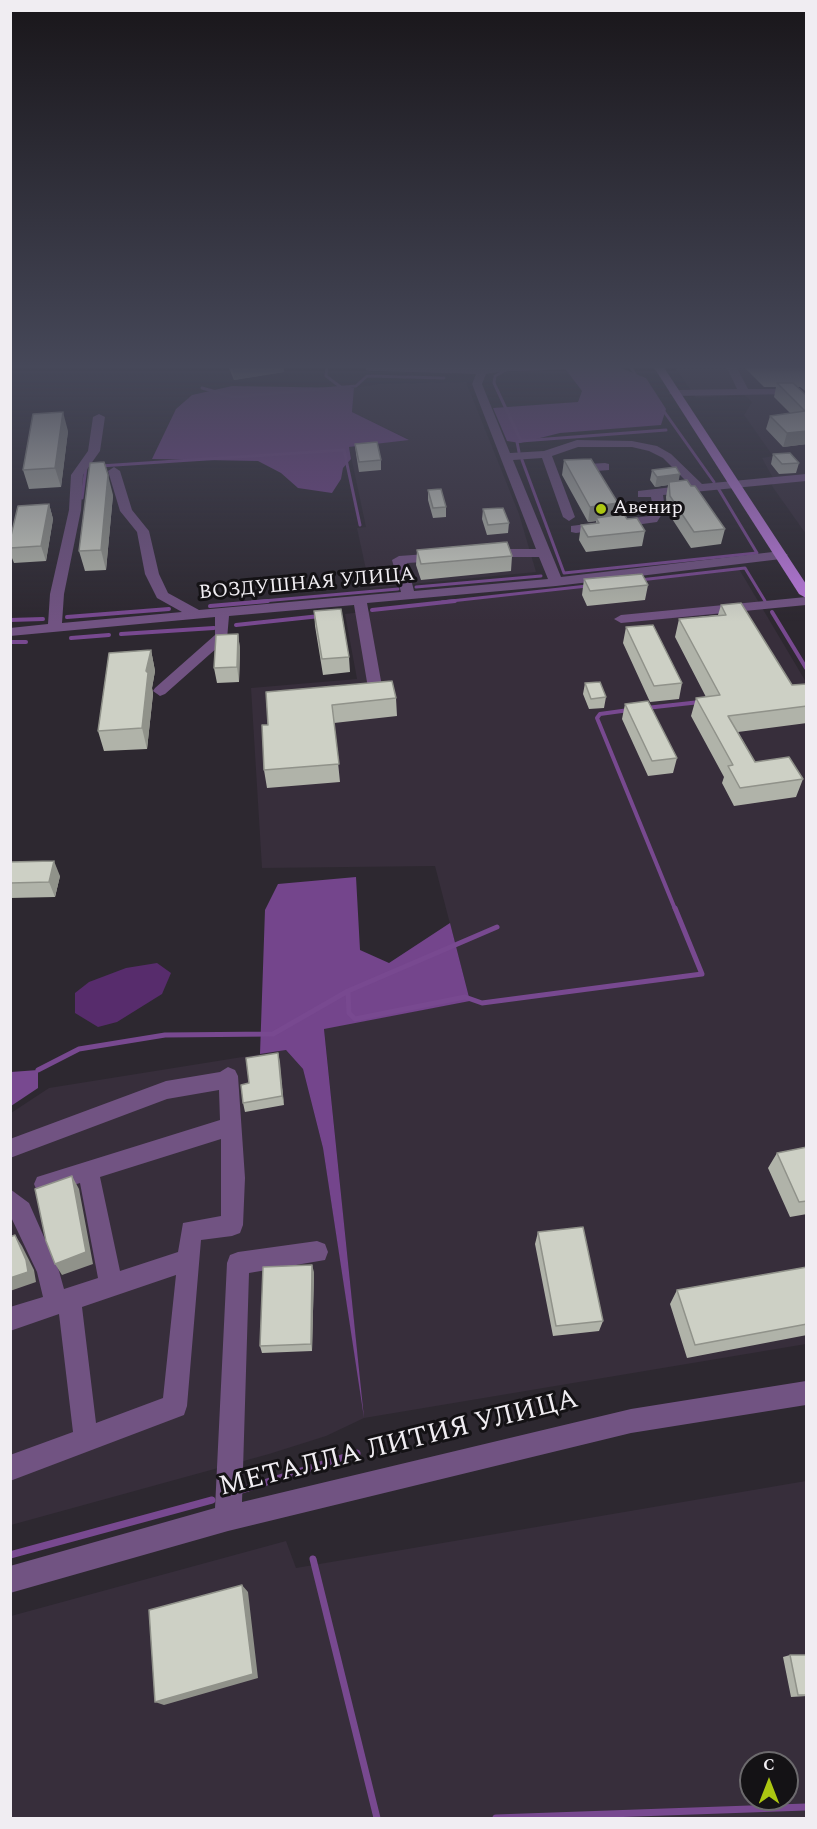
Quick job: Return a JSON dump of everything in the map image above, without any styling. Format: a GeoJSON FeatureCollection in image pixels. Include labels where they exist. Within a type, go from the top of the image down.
{"type":"FeatureCollection","features":[{"type":"Feature","properties":{"kind":"main road"},"geometry":{"type":"LineString","coordinates":[[712,451],[807,594]]}},
{"type":"Feature","properties":{"kind":"street"},"geometry":{"type":"LineString","coordinates":[[55,628],[57,594],[75,510],[77,475],[94,451]]}},
{"type":"Feature","properties":{"kind":"street"},"geometry":{"type":"LineString","coordinates":[[504,451],[556,582]]}},
{"type":"Feature","properties":{"kind":"street"},"geometry":{"type":"LineString","coordinates":[[506,457],[553,451]]}},
{"type":"Feature","properties":{"kind":"street"},"geometry":{"type":"LineString","coordinates":[[659,451],[667,456],[699,488]]}},
{"type":"Feature","properties":{"kind":"street"},"geometry":{"type":"LineString","coordinates":[[546,454],[569,517]]}},
{"type":"Feature","properties":{"kind":"street"},"geometry":{"type":"LineString","coordinates":[[552,470],[605,467]]}},
{"type":"Feature","properties":{"kind":"street"},"geometry":{"type":"LineString","coordinates":[[114,471],[126,511],[143,531],[152,574],[162,595],[195,614]]}},
{"type":"Feature","properties":{"kind":"street"},"geometry":{"type":"LineString","coordinates":[[642,494],[807,477]]}},
{"type":"Feature","properties":{"kind":"street"},"geometry":{"type":"LineString","coordinates":[[576,529],[653,519],[659,509],[657,493]]}},
{"type":"Feature","properties":{"kind":"street"},"geometry":{"type":"LineString","coordinates":[[476,554],[544,552]]}},
{"type":"Feature","properties":{"kind":"street","name":"ВОЗДУШНАЯ УЛИЦА"},"geometry":{"type":"LineString","coordinates":[[10,632],[556,582],[781,555]]}},
{"type":"Feature","properties":{"kind":"street"},"geometry":{"type":"LineString","coordinates":[[409,596],[399,561],[454,556]]}},
{"type":"Feature","properties":{"kind":"street"},"geometry":{"type":"LineString","coordinates":[[344,694],[376,692],[360,601]]}},
{"type":"Feature","properties":{"kind":"street"},"geometry":{"type":"LineString","coordinates":[[621,619],[807,601]]}},
{"type":"Feature","properties":{"kind":"street"},"geometry":{"type":"LineString","coordinates":[[160,691],[222,636],[222,612]]}},
{"type":"Feature","properties":{"kind":"street"},"geometry":{"type":"LineString","coordinates":[[10,1149],[166,1090],[228,1078],[234,1178],[232,1225],[191,1231],[175,1407],[10,1468]]}},
{"type":"Feature","properties":{"kind":"street"},"geometry":{"type":"LineString","coordinates":[[45,1184],[231,1125]]}},
{"type":"Feature","properties":{"kind":"street"},"geometry":{"type":"LineString","coordinates":[[88,1170],[111,1285]]}},
{"type":"Feature","properties":{"kind":"street"},"geometry":{"type":"LineString","coordinates":[[10,1199],[21,1210],[63,1301],[86,1440]]}},
{"type":"Feature","properties":{"kind":"street"},"geometry":{"type":"LineString","coordinates":[[228,1518],[238,1263],[317,1252]]}},
{"type":"Feature","properties":{"kind":"street"},"geometry":{"type":"LineString","coordinates":[[10,1319],[188,1260]]}},
{"type":"Feature","properties":{"kind":"street","name":"МЕТАЛЛА ЛИТИЯ УЛИЦА"},"geometry":{"type":"LineString","coordinates":[[10,1580],[228,1518],[631,1421],[807,1393]]}},
{"type":"Feature","properties":{"kind":"shaded area"},"geometry":{"type":"Polygon","coordinates":[[[156,451],[350,451],[351,459],[343,468],[341,479],[332,493],[298,488],[281,473],[258,461],[152,459],[156,451]]]}},
{"type":"Feature","properties":{"kind":"shaded area"},"geometry":{"type":"Polygon","coordinates":[[[350,451],[494,451],[519,514],[536,572],[370,588],[357,528],[366,527],[350,451]]]}},
{"type":"Feature","properties":{"kind":"shaded area"},"geometry":{"type":"Polygon","coordinates":[[[770,451],[806,451],[806,534],[772,486],[773,478],[762,458],[773,456],[770,451]]]}},
{"type":"Feature","properties":{"kind":"shaded area"},"geometry":{"type":"Polygon","coordinates":[[[739,569],[806,682],[806,1344],[364,1418],[326,1436],[269,1454],[11,1525],[11,1113],[49,1088],[286,1050],[303,1069],[323,1148],[362,1400],[324,1028],[470,1001],[435,866],[262,868],[251,688],[357,679],[345,614],[739,569]]]}},
{"type":"Feature","properties":{"kind":"shaded area"},"geometry":{"type":"Polygon","coordinates":[[[356,877],[360,950],[389,963],[450,923],[470,1001],[324,1029],[364,1418],[323,1148],[303,1069],[286,1050],[260,1054],[265,910],[278,884],[356,877]]]}},
{"type":"Feature","properties":{"kind":"shaded area"},"geometry":{"type":"Polygon","coordinates":[[[157,963],[171,973],[162,994],[117,1022],[98,1027],[75,1013],[75,993],[89,982],[126,968],[157,963]]]}},
{"type":"Feature","properties":{"kind":"shaded area"},"geometry":{"type":"Polygon","coordinates":[[[38,1070],[38,1088],[11,1106],[11,1072],[38,1070]]]}},
{"type":"Feature","properties":{"kind":"shaded area"},"geometry":{"type":"Polygon","coordinates":[[[806,1481],[806,1818],[11,1818],[11,1616],[286,1541],[296,1568],[806,1481]]]}},
{"type":"Feature","properties":{"kind":"building"},"geometry":{"type":"Polygon","coordinates":[[[26,451],[57,451],[55,468],[23,470],[26,451]]]}},
{"type":"Feature","properties":{"kind":"building"},"geometry":{"type":"Polygon","coordinates":[[[357,451],[379,451],[381,460],[359,462],[357,451]]]}},
{"type":"Feature","properties":{"kind":"building"},"geometry":{"type":"Polygon","coordinates":[[[790,453],[799,463],[782,464],[773,454],[790,453]]]}},
{"type":"Feature","properties":{"kind":"building"},"geometry":{"type":"Polygon","coordinates":[[[591,459],[618,503],[590,507],[564,460],[591,459]]]}},
{"type":"Feature","properties":{"kind":"building"},"geometry":{"type":"Polygon","coordinates":[[[104,462],[108,475],[101,550],[79,551],[90,463],[104,462]]]}},
{"type":"Feature","properties":{"kind":"building"},"geometry":{"type":"Polygon","coordinates":[[[676,467],[680,474],[657,477],[652,470],[676,467]]]}},
{"type":"Feature","properties":{"kind":"building"},"geometry":{"type":"Polygon","coordinates":[[[687,480],[691,486],[695,486],[725,529],[694,532],[670,496],[669,482],[687,480]]]}},
{"type":"Feature","properties":{"kind":"building"},"geometry":{"type":"Polygon","coordinates":[[[441,489],[446,507],[433,508],[428,490],[441,489]]]}},
{"type":"Feature","properties":{"kind":"building"},"geometry":{"type":"Polygon","coordinates":[[[49,504],[41,546],[10,548],[18,506],[49,504]]]}},
{"type":"Feature","properties":{"kind":"building"},"geometry":{"type":"Polygon","coordinates":[[[503,508],[509,523],[488,525],[483,509],[503,508]]]}},
{"type":"Feature","properties":{"kind":"building"},"geometry":{"type":"Polygon","coordinates":[[[624,514],[627,519],[637,518],[645,531],[588,537],[581,525],[599,523],[596,518],[624,514]]]}},
{"type":"Feature","properties":{"kind":"building"},"geometry":{"type":"Polygon","coordinates":[[[507,542],[512,556],[421,564],[417,550],[507,542]]]}},
{"type":"Feature","properties":{"kind":"building"},"geometry":{"type":"Polygon","coordinates":[[[642,574],[648,585],[590,591],[584,579],[642,574]]]}},
{"type":"Feature","properties":{"kind":"building"},"geometry":{"type":"Polygon","coordinates":[[[741,603],[792,685],[807,684],[807,706],[728,716],[755,762],[789,757],[803,779],[740,788],[728,766],[733,765],[696,698],[720,695],[679,619],[726,615],[721,605],[741,603]]]}},
{"type":"Feature","properties":{"kind":"building"},"geometry":{"type":"Polygon","coordinates":[[[341,609],[349,657],[322,659],[314,611],[341,609]]]}},
{"type":"Feature","properties":{"kind":"building"},"geometry":{"type":"Polygon","coordinates":[[[653,625],[682,683],[654,686],[626,627],[653,625]]]}},
{"type":"Feature","properties":{"kind":"building"},"geometry":{"type":"Polygon","coordinates":[[[238,634],[237,667],[214,668],[216,635],[238,634]]]}},
{"type":"Feature","properties":{"kind":"building"},"geometry":{"type":"Polygon","coordinates":[[[151,650],[146,671],[148,673],[142,728],[98,731],[109,653],[151,650]]]}},
{"type":"Feature","properties":{"kind":"building"},"geometry":{"type":"Polygon","coordinates":[[[392,681],[396,698],[332,705],[339,764],[264,770],[262,725],[268,725],[266,692],[392,681]]]}},
{"type":"Feature","properties":{"kind":"building"},"geometry":{"type":"Polygon","coordinates":[[[600,682],[606,697],[591,699],[585,683],[600,682]]]}},
{"type":"Feature","properties":{"kind":"building"},"geometry":{"type":"Polygon","coordinates":[[[648,701],[677,758],[652,761],[625,704],[648,701]]]}},
{"type":"Feature","properties":{"kind":"building"},"geometry":{"type":"Polygon","coordinates":[[[54,861],[49,882],[10,883],[10,862],[54,861]]]}},
{"type":"Feature","properties":{"kind":"building"},"geometry":{"type":"Polygon","coordinates":[[[278,1053],[282,1096],[243,1103],[241,1085],[249,1083],[246,1058],[278,1053]]]}},
{"type":"Feature","properties":{"kind":"building"},"geometry":{"type":"Polygon","coordinates":[[[807,1147],[807,1201],[799,1202],[777,1153],[807,1147]]]}},
{"type":"Feature","properties":{"kind":"building"},"geometry":{"type":"Polygon","coordinates":[[[72,1176],[86,1252],[55,1264],[46,1241],[35,1189],[72,1176]]]}},
{"type":"Feature","properties":{"kind":"building"},"geometry":{"type":"Polygon","coordinates":[[[583,1227],[603,1321],[556,1326],[538,1232],[583,1227]]]}},
{"type":"Feature","properties":{"kind":"building"},"geometry":{"type":"Polygon","coordinates":[[[15,1235],[26,1260],[28,1272],[10,1278],[10,1237],[15,1235]]]}},
{"type":"Feature","properties":{"kind":"building"},"geometry":{"type":"Polygon","coordinates":[[[312,1265],[311,1344],[260,1346],[263,1267],[312,1265]]]}},
{"type":"Feature","properties":{"kind":"building"},"geometry":{"type":"Polygon","coordinates":[[[807,1267],[807,1324],[695,1345],[677,1290],[807,1267]]]}},
{"type":"Feature","properties":{"kind":"building"},"geometry":{"type":"Polygon","coordinates":[[[242,1585],[253,1674],[155,1702],[149,1610],[242,1585]]]}},
{"type":"Feature","properties":{"kind":"building"},"geometry":{"type":"Polygon","coordinates":[[[790,1655],[807,1655],[807,1695],[798,1695],[790,1655]]]}},
{"type":"Feature","properties":{"kind":"waterway"},"geometry":{"type":"LineString","coordinates":[[100,466],[323,451]]}},
{"type":"Feature","properties":{"kind":"waterway"},"geometry":{"type":"LineString","coordinates":[[344,451],[360,525]]}},
{"type":"Feature","properties":{"kind":"waterway"},"geometry":{"type":"LineString","coordinates":[[692,451],[714,482]]}},
{"type":"Feature","properties":{"kind":"waterway"},"geometry":{"type":"LineString","coordinates":[[522,460],[564,573],[757,553],[718,488]]}},
{"type":"Feature","properties":{"kind":"waterway"},"geometry":{"type":"LineString","coordinates":[[82,498],[86,467]]}},
{"type":"Feature","properties":{"kind":"waterway"},"geometry":{"type":"LineString","coordinates":[[640,580],[745,568],[765,601]]}},
{"type":"Feature","properties":{"kind":"waterway"},"geometry":{"type":"LineString","coordinates":[[416,587],[541,576]]}},
{"type":"Feature","properties":{"kind":"waterway"},"geometry":{"type":"LineString","coordinates":[[442,602],[587,586]]}},
{"type":"Feature","properties":{"kind":"waterway"},"geometry":{"type":"LineString","coordinates":[[252,602],[398,589]]}},
{"type":"Feature","properties":{"kind":"waterway"},"geometry":{"type":"LineString","coordinates":[[210,606],[268,601]]}},
{"type":"Feature","properties":{"kind":"waterway"},"geometry":{"type":"LineString","coordinates":[[372,610],[455,601]]}},
{"type":"Feature","properties":{"kind":"waterway"},"geometry":{"type":"LineString","coordinates":[[67,617],[169,609]]}},
{"type":"Feature","properties":{"kind":"waterway"},"geometry":{"type":"LineString","coordinates":[[772,612],[806,668]]}},
{"type":"Feature","properties":{"kind":"waterway"},"geometry":{"type":"LineString","coordinates":[[236,625],[320,616]]}},
{"type":"Feature","properties":{"kind":"waterway"},"geometry":{"type":"LineString","coordinates":[[10,620],[43,619]]}},
{"type":"Feature","properties":{"kind":"waterway"},"geometry":{"type":"LineString","coordinates":[[121,634],[214,628]]}},
{"type":"Feature","properties":{"kind":"waterway"},"geometry":{"type":"LineString","coordinates":[[71,638],[109,635]]}},
{"type":"Feature","properties":{"kind":"waterway"},"geometry":{"type":"LineString","coordinates":[[10,642],[26,642]]}},
{"type":"Feature","properties":{"kind":"waterway"},"geometry":{"type":"LineString","coordinates":[[646,708],[700,702]]}},
{"type":"Feature","properties":{"kind":"waterway"},"geometry":{"type":"LineString","coordinates":[[629,710],[600,714],[597,718],[675,909]]}},
{"type":"Feature","properties":{"kind":"waterway"},"geometry":{"type":"LineString","coordinates":[[348,991],[349,1013],[355,1019],[465,997],[482,1003],[702,974],[675,908]]}},
{"type":"Feature","properties":{"kind":"waterway"},"geometry":{"type":"LineString","coordinates":[[348,991],[497,927]]}},
{"type":"Feature","properties":{"kind":"waterway"},"geometry":{"type":"LineString","coordinates":[[38,1070],[79,1049],[165,1035],[273,1034],[348,991]]}},
{"type":"Feature","properties":{"kind":"waterway"},"geometry":{"type":"LineString","coordinates":[[242,1490],[357,1453]]}},
{"type":"Feature","properties":{"kind":"waterway"},"geometry":{"type":"LineString","coordinates":[[10,1555],[212,1500]]}},
{"type":"Feature","properties":{"kind":"waterway"},"geometry":{"type":"LineString","coordinates":[[313,1559],[377,1818]]}},
{"type":"Feature","properties":{"kind":"waterway"},"geometry":{"type":"LineString","coordinates":[[496,1818],[806,1807]]}},
{"type":"Feature","properties":{"kind":"place","name":"Авенир"},"geometry":{"type":"Point","coordinates":[601,509]}}]}
